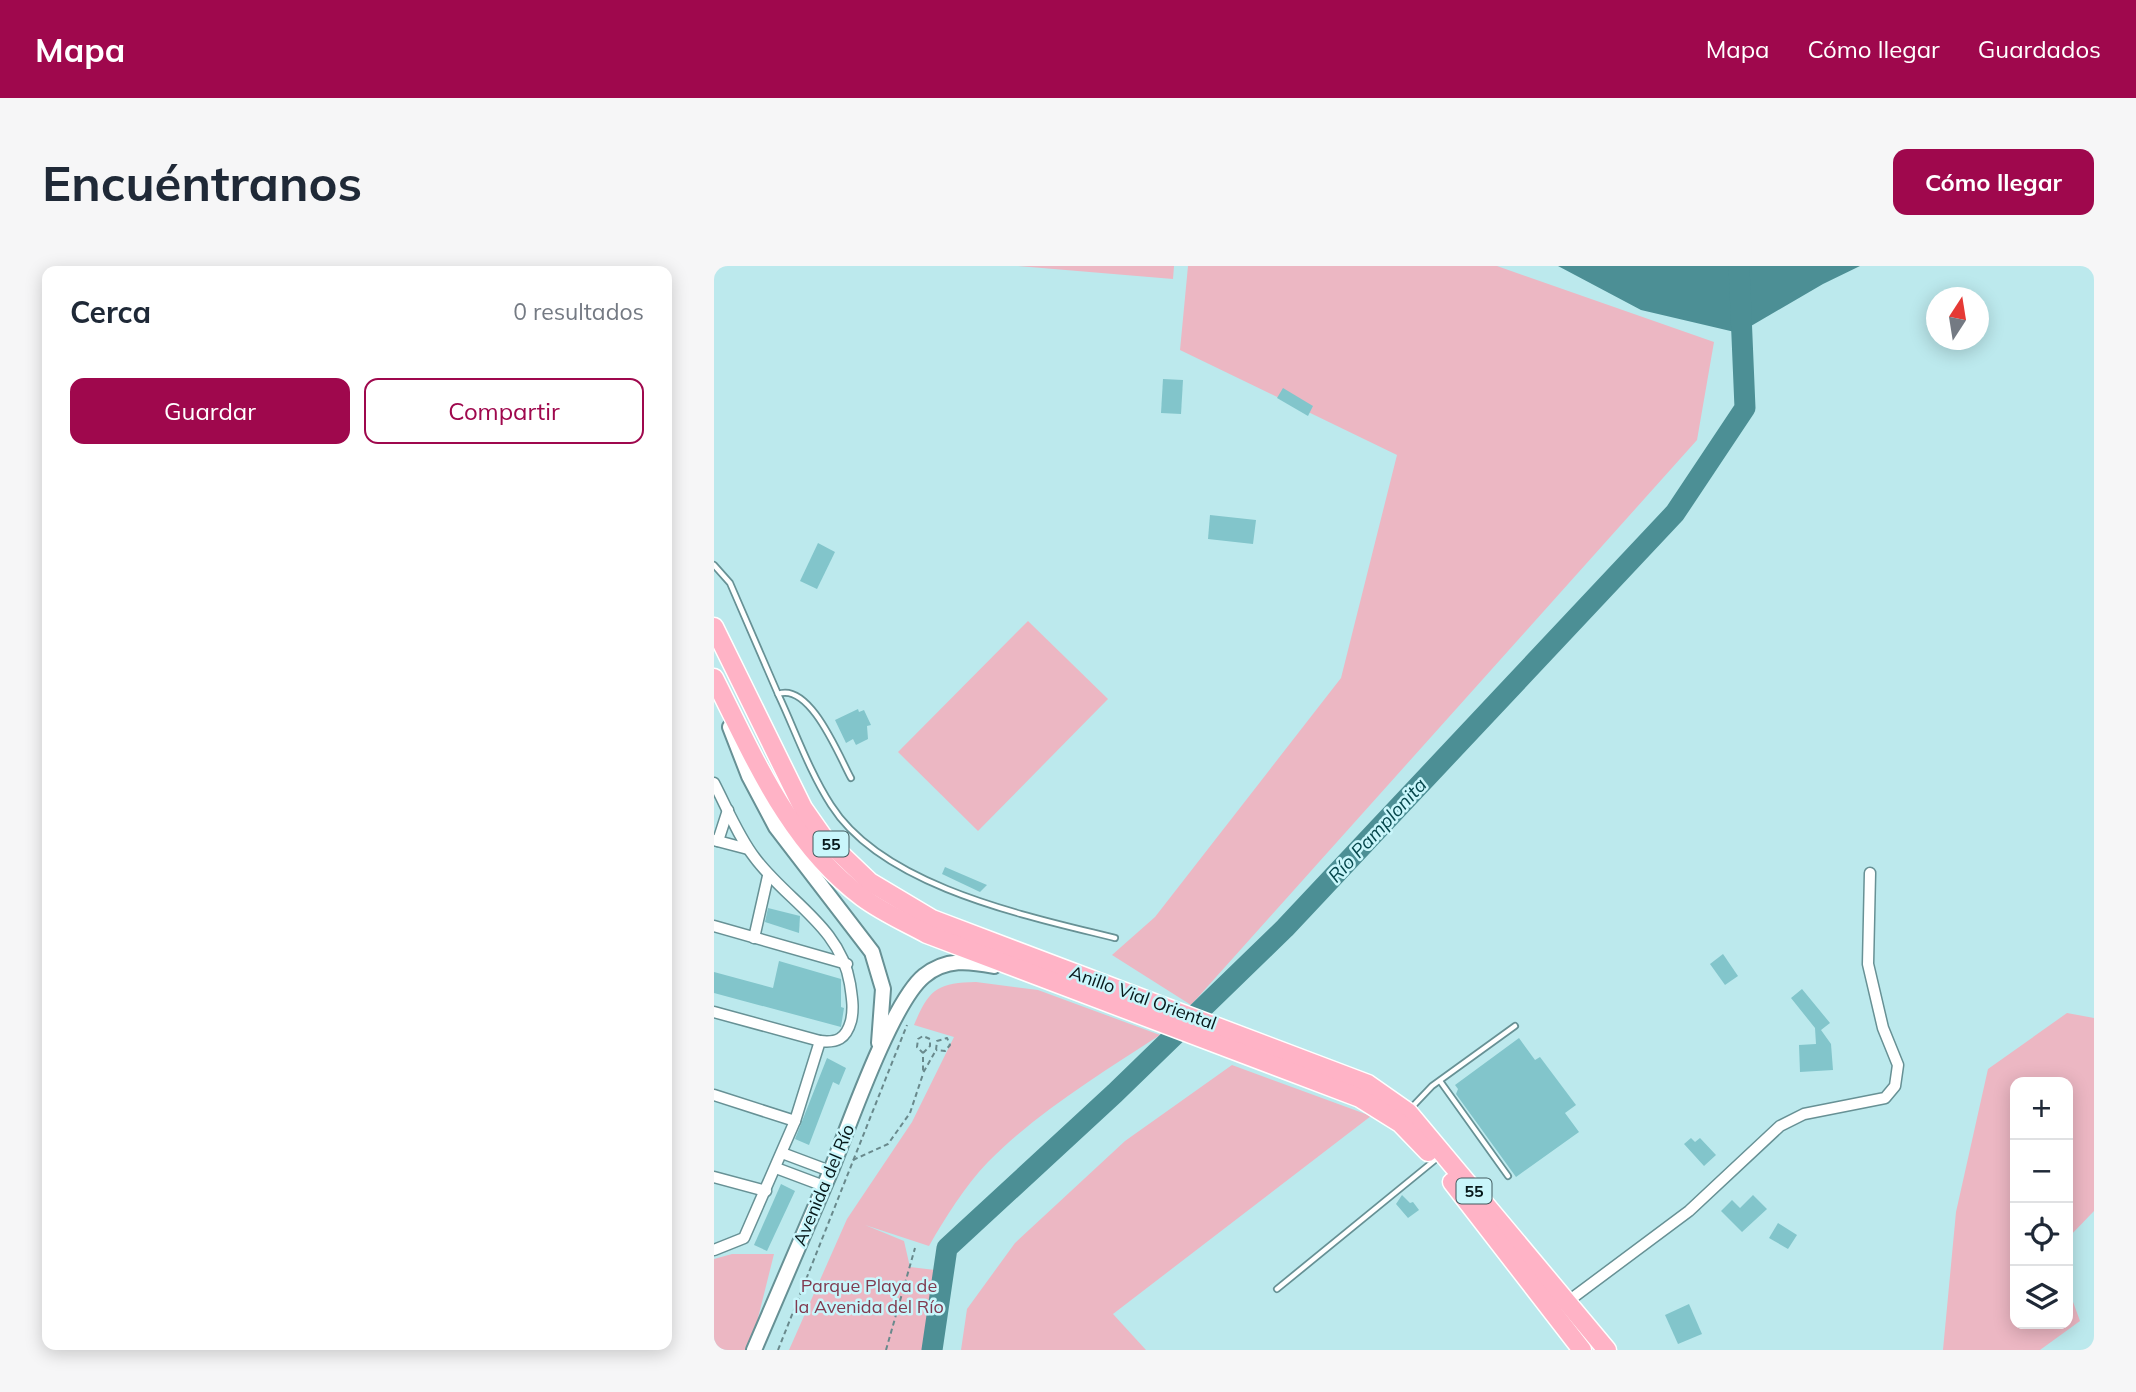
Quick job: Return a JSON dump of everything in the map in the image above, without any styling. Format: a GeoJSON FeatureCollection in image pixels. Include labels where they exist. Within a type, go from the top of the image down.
{"type":"FeatureCollection","features":[{"type":"Feature","properties":{"kind":"highway","name":"Anillo Vial Oriental"},"geometry":{"type":"LineString","coordinates":[[714,627],[797,797],[824,838],[870,882],[898,901],[1039,971]]}},
{"type":"Feature","properties":{"kind":"highway","name":"Anillo Vial Oriental"},"geometry":{"type":"LineString","coordinates":[[714,678],[768,785],[815,855],[861,896],[927,934],[1039,971],[1315,1071],[1368,1084],[1408,1112],[1606,1350]]}},
{"type":"Feature","properties":{"kind":"highway","name":"Anillo Vial Oriental"},"geometry":{"type":"LineString","coordinates":[[1315,1071],[1381,1108],[1400,1122],[1434,1160],[1582,1350]]}},
{"type":"Feature","properties":{"kind":"main road","name":"Avenida del Río"},"geometry":{"type":"LineString","coordinates":[[714,686],[749,776],[776,827],[872,952],[883,989],[877,1059]]}},
{"type":"Feature","properties":{"kind":"main road","name":"Avenida del Río"},"geometry":{"type":"LineString","coordinates":[[754,1350],[877,1059],[904,1002],[922,977],[944,963],[970,961],[1039,971]]}},
{"type":"Feature","properties":{"kind":"street"},"geometry":{"type":"LineString","coordinates":[[714,783],[748,849],[768,876],[815,917],[847,964],[854,1009],[849,1027],[835,1043],[714,1012]]}},
{"type":"Feature","properties":{"kind":"street"},"geometry":{"type":"LineString","coordinates":[[728,810],[716,840],[748,849]]}},
{"type":"Feature","properties":{"kind":"street"},"geometry":{"type":"LineString","coordinates":[[1567,1302],[1689,1211],[1780,1126],[1804,1114],[1885,1098],[1895,1086],[1898,1065],[1883,1028],[1868,964],[1870,873]]}},
{"type":"Feature","properties":{"kind":"street"},"geometry":{"type":"LineString","coordinates":[[754,938],[768,876]]}},
{"type":"Feature","properties":{"kind":"street"},"geometry":{"type":"LineString","coordinates":[[714,926],[847,964]]}},
{"type":"Feature","properties":{"kind":"street"},"geometry":{"type":"LineString","coordinates":[[714,1250],[744,1238],[795,1121],[820,1041]]}},
{"type":"Feature","properties":{"kind":"street"},"geometry":{"type":"LineString","coordinates":[[714,1096],[795,1121]]}},
{"type":"Feature","properties":{"kind":"street"},"geometry":{"type":"LineString","coordinates":[[782,1153],[830,1171]]}},
{"type":"Feature","properties":{"kind":"street"},"geometry":{"type":"LineString","coordinates":[[776,1168],[824,1186]]}},
{"type":"Feature","properties":{"kind":"street"},"geometry":{"type":"LineString","coordinates":[[714,1177],[766,1191]]}},
{"type":"Feature","properties":{"kind":"lane"},"geometry":{"type":"LineString","coordinates":[[714,565],[730,583],[831,806],[879,855],[936,884],[1017,914],[1115,938]]}},
{"type":"Feature","properties":{"kind":"lane"},"geometry":{"type":"LineString","coordinates":[[778,694],[792,693],[810,705],[851,778]]}},
{"type":"Feature","properties":{"kind":"lane"},"geometry":{"type":"LineString","coordinates":[[1408,1112],[1440,1081],[1515,1026]]}},
{"type":"Feature","properties":{"kind":"lane"},"geometry":{"type":"LineString","coordinates":[[1440,1081],[1508,1176]]}},
{"type":"Feature","properties":{"kind":"lane"},"geometry":{"type":"LineString","coordinates":[[1277,1289],[1434,1160]]}},
{"type":"Feature","properties":{"kind":"path"},"geometry":{"type":"LineString","coordinates":[[778,1350],[911,1015]]}},
{"type":"Feature","properties":{"kind":"path"},"geometry":{"type":"LineString","coordinates":[[923,1053],[916,1047],[918,1038],[923,1036],[930,1039],[930,1046],[923,1053],[923,1073]]}},
{"type":"Feature","properties":{"kind":"path"},"geometry":{"type":"LineString","coordinates":[[852,1160],[888,1144],[910,1113],[923,1073],[936,1050]]}},
{"type":"Feature","properties":{"kind":"path"},"geometry":{"type":"LineString","coordinates":[[886,1350],[915,1248]]}},
{"type":"Feature","properties":{"kind":"green space"},"geometry":{"type":"Polygon","coordinates":[[[1018,266],[1174,266],[1173,279],[1018,266]]]}},
{"type":"Feature","properties":{"kind":"green space"},"geometry":{"type":"Polygon","coordinates":[[[1188,266],[1497,266],[1714,342],[1697,440],[1191,1005],[1112,955],[1155,917],[1341,678],[1397,455],[1180,350],[1188,266]]]}},
{"type":"Feature","properties":{"kind":"green space"},"geometry":{"type":"Polygon","coordinates":[[[1028,621],[1108,699],[978,831],[898,752],[1028,621]]]}},
{"type":"Feature","properties":{"kind":"green space","name":"Parque Playa de la Avenida del Río"},"geometry":{"type":"Polygon","coordinates":[[[976,982],[1038,990],[1160,1035],[1071,1094],[1007,1144],[971,1181],[929,1246],[865,1225],[904,1241],[910,1267],[935,1270],[922,1350],[789,1350],[847,1219],[912,1122],[954,1037],[914,1025],[919,1013],[936,990],[952,984],[976,982]]]}},
{"type":"Feature","properties":{"kind":"green space"},"geometry":{"type":"Polygon","coordinates":[[[2067,1013],[2094,1018],[2094,1211],[2073,1233],[2073,1077],[2010,1077],[2010,1329],[2069,1329],[2040,1350],[1943,1350],[1956,1212],[1988,1069],[2067,1013]]]}},
{"type":"Feature","properties":{"kind":"green space"},"geometry":{"type":"Polygon","coordinates":[[[1232,1065],[1371,1116],[1113,1314],[1146,1350],[961,1350],[967,1309],[1015,1243],[1125,1141],[1232,1065]]]}},
{"type":"Feature","properties":{"kind":"green space"},"geometry":{"type":"Polygon","coordinates":[[[732,1254],[774,1254],[750,1350],[714,1350],[714,1259],[732,1254]]]}},
{"type":"Feature","properties":{"kind":"green space"},"geometry":{"type":"Polygon","coordinates":[[[2073,1302],[2080,1321],[2073,1326],[2073,1302]]]}},
{"type":"Feature","properties":{"kind":"water"},"geometry":{"type":"Polygon","coordinates":[[[1558,266],[1860,266],[1823,284],[1739,333],[1641,310],[1558,266]]]}},
{"type":"Feature","properties":{"kind":"building"},"geometry":{"type":"Polygon","coordinates":[[[1163,379],[1183,380],[1181,414],[1161,413],[1163,379]]]}},
{"type":"Feature","properties":{"kind":"building"},"geometry":{"type":"Polygon","coordinates":[[[1283,388],[1313,406],[1308,416],[1277,398],[1283,388]]]}},
{"type":"Feature","properties":{"kind":"building"},"geometry":{"type":"Polygon","coordinates":[[[1210,515],[1256,520],[1253,544],[1208,539],[1210,515]]]}},
{"type":"Feature","properties":{"kind":"building"},"geometry":{"type":"Polygon","coordinates":[[[818,543],[835,552],[817,589],[800,581],[818,543]]]}},
{"type":"Feature","properties":{"kind":"building"},"geometry":{"type":"Polygon","coordinates":[[[858,709],[859,712],[864,710],[871,725],[867,726],[868,739],[856,745],[853,739],[846,743],[835,720],[858,709]]]}},
{"type":"Feature","properties":{"kind":"building"},"geometry":{"type":"Polygon","coordinates":[[[945,867],[987,885],[980,892],[942,874],[945,867]]]}},
{"type":"Feature","properties":{"kind":"building"},"geometry":{"type":"Polygon","coordinates":[[[768,908],[800,916],[799,933],[765,922],[768,908]]]}},
{"type":"Feature","properties":{"kind":"building"},"geometry":{"type":"Polygon","coordinates":[[[1723,954],[1738,976],[1725,985],[1710,964],[1723,954]]]}},
{"type":"Feature","properties":{"kind":"building"},"geometry":{"type":"Polygon","coordinates":[[[779,961],[841,979],[841,1007],[844,1008],[841,1027],[714,993],[714,972],[773,988],[779,961]]]}},
{"type":"Feature","properties":{"kind":"building"},"geometry":{"type":"Polygon","coordinates":[[[1802,989],[1830,1023],[1821,1030],[1831,1044],[1833,1070],[1800,1072],[1799,1045],[1816,1044],[1815,1028],[1791,998],[1802,989]]]}},
{"type":"Feature","properties":{"kind":"building"},"geometry":{"type":"Polygon","coordinates":[[[1519,1038],[1535,1060],[1540,1057],[1576,1105],[1565,1113],[1579,1132],[1516,1177],[1456,1094],[1458,1089],[1455,1085],[1519,1038]]]}},
{"type":"Feature","properties":{"kind":"building"},"geometry":{"type":"Polygon","coordinates":[[[827,1058],[846,1068],[839,1085],[833,1082],[809,1145],[795,1139],[827,1058]]]}},
{"type":"Feature","properties":{"kind":"building"},"geometry":{"type":"Polygon","coordinates":[[[1691,1138],[1695,1142],[1700,1138],[1716,1155],[1704,1166],[1684,1144],[1691,1138]]]}},
{"type":"Feature","properties":{"kind":"building"},"geometry":{"type":"Polygon","coordinates":[[[781,1184],[795,1191],[767,1251],[754,1245],[781,1184]]]}},
{"type":"Feature","properties":{"kind":"building"},"geometry":{"type":"Polygon","coordinates":[[[1402,1195],[1419,1210],[1408,1218],[1396,1204],[1402,1195]]]}},
{"type":"Feature","properties":{"kind":"building"},"geometry":{"type":"Polygon","coordinates":[[[1753,1195],[1767,1209],[1742,1232],[1721,1211],[1732,1200],[1740,1208],[1753,1195]]]}},
{"type":"Feature","properties":{"kind":"building"},"geometry":{"type":"Polygon","coordinates":[[[1778,1223],[1797,1235],[1788,1249],[1769,1238],[1778,1223]]]}},
{"type":"Feature","properties":{"kind":"building"},"geometry":{"type":"Polygon","coordinates":[[[1689,1304],[1702,1334],[1678,1344],[1665,1315],[1689,1304]]]}},
{"type":"Feature","properties":{"kind":"waterway","name":"Río Pamplonita"},"geometry":{"type":"LineString","coordinates":[[932,1350],[947,1248],[1115,1093],[1285,928],[1675,513],[1745,408],[1739,266]]}}]}
